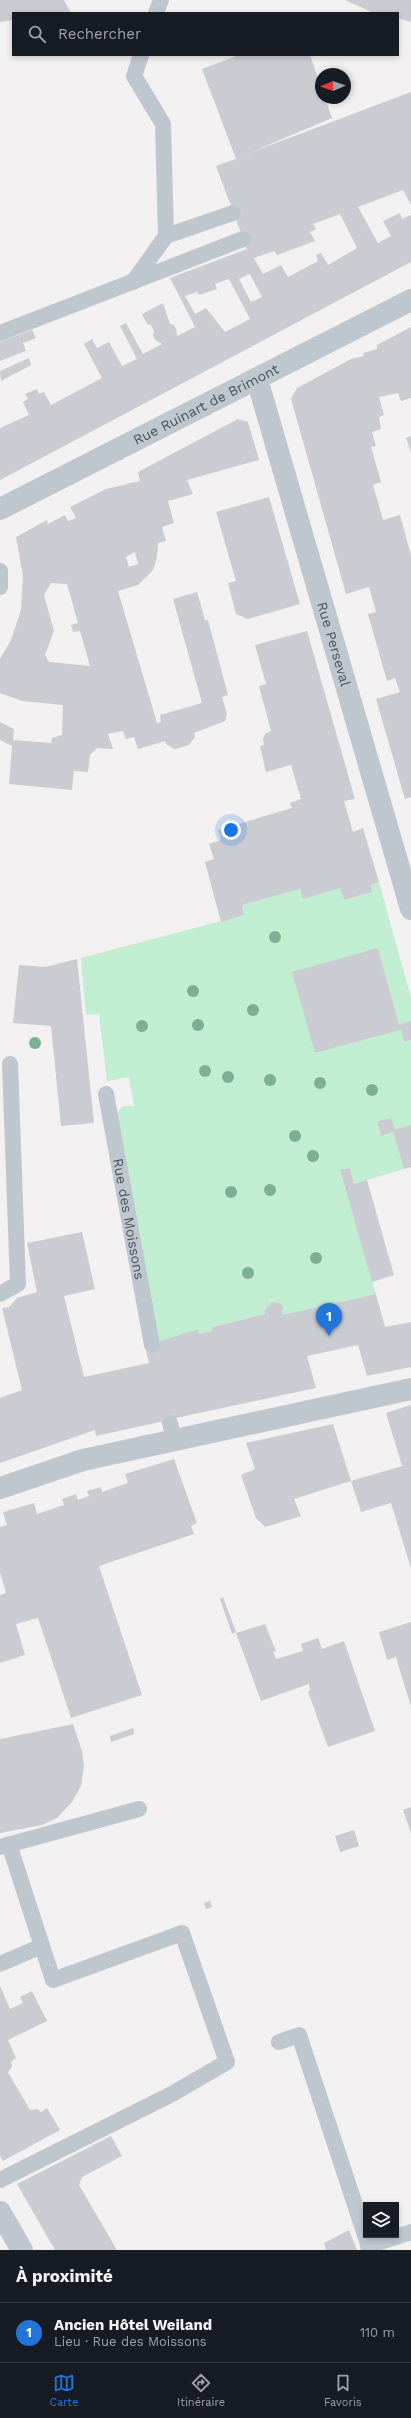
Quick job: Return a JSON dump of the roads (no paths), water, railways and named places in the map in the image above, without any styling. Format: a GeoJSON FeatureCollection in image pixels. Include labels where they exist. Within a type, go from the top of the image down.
{"type":"FeatureCollection","features":[{"type":"Feature","properties":{"kind":"street","name":"Rue Ruinart de Brimont"},"geometry":{"type":"LineString","coordinates":[[0,509],[411,300]]}},
{"type":"Feature","properties":{"kind":"street","name":"Rue Perseval"},"geometry":{"type":"LineString","coordinates":[[257,379],[411,909]]}},
{"type":"Feature","properties":{"kind":"street"},"geometry":{"type":"LineString","coordinates":[[0,1486],[172,1432],[411,1389]]}},
{"type":"Feature","properties":{"kind":"street"},"geometry":{"type":"LineString","coordinates":[[0,2212],[22,2250]]}},
{"type":"Feature","properties":{"kind":"lane"},"geometry":{"type":"LineString","coordinates":[[156,12],[161,0]]}},
{"type":"Feature","properties":{"kind":"lane"},"geometry":{"type":"LineString","coordinates":[[142,56],[134,76],[163,124],[166,236]]}},
{"type":"Feature","properties":{"kind":"lane"},"geometry":{"type":"LineString","coordinates":[[133,282],[166,236],[233,213]]}},
{"type":"Feature","properties":{"kind":"lane"},"geometry":{"type":"LineString","coordinates":[[0,333],[243,239]]}},
{"type":"Feature","properties":{"kind":"lane"},"geometry":{"type":"LineString","coordinates":[[0,571],[0,587]]}},
{"type":"Feature","properties":{"kind":"lane"},"geometry":{"type":"LineString","coordinates":[[0,1294],[18,1284],[10,1064]]}},
{"type":"Feature","properties":{"kind":"lane","name":"Rue des Moissons"},"geometry":{"type":"LineString","coordinates":[[106,1094],[152,1345]]}},
{"type":"Feature","properties":{"kind":"lane"},"geometry":{"type":"LineString","coordinates":[[0,2180],[172,2094],[233,2059],[182,1933],[53,1980],[42,1946],[4,1846],[139,1809]]}},
{"type":"Feature","properties":{"kind":"lane"},"geometry":{"type":"LineString","coordinates":[[0,1964],[42,1946]]}},
{"type":"Feature","properties":{"kind":"lane"},"geometry":{"type":"LineString","coordinates":[[279,2042],[299,2035],[369,2248],[411,2232]]}},
{"type":"Feature","properties":{"kind":"place","name":"Ancien Hôtel Weiland"},"geometry":{"type":"Point","coordinates":[329,1336]}}]}
